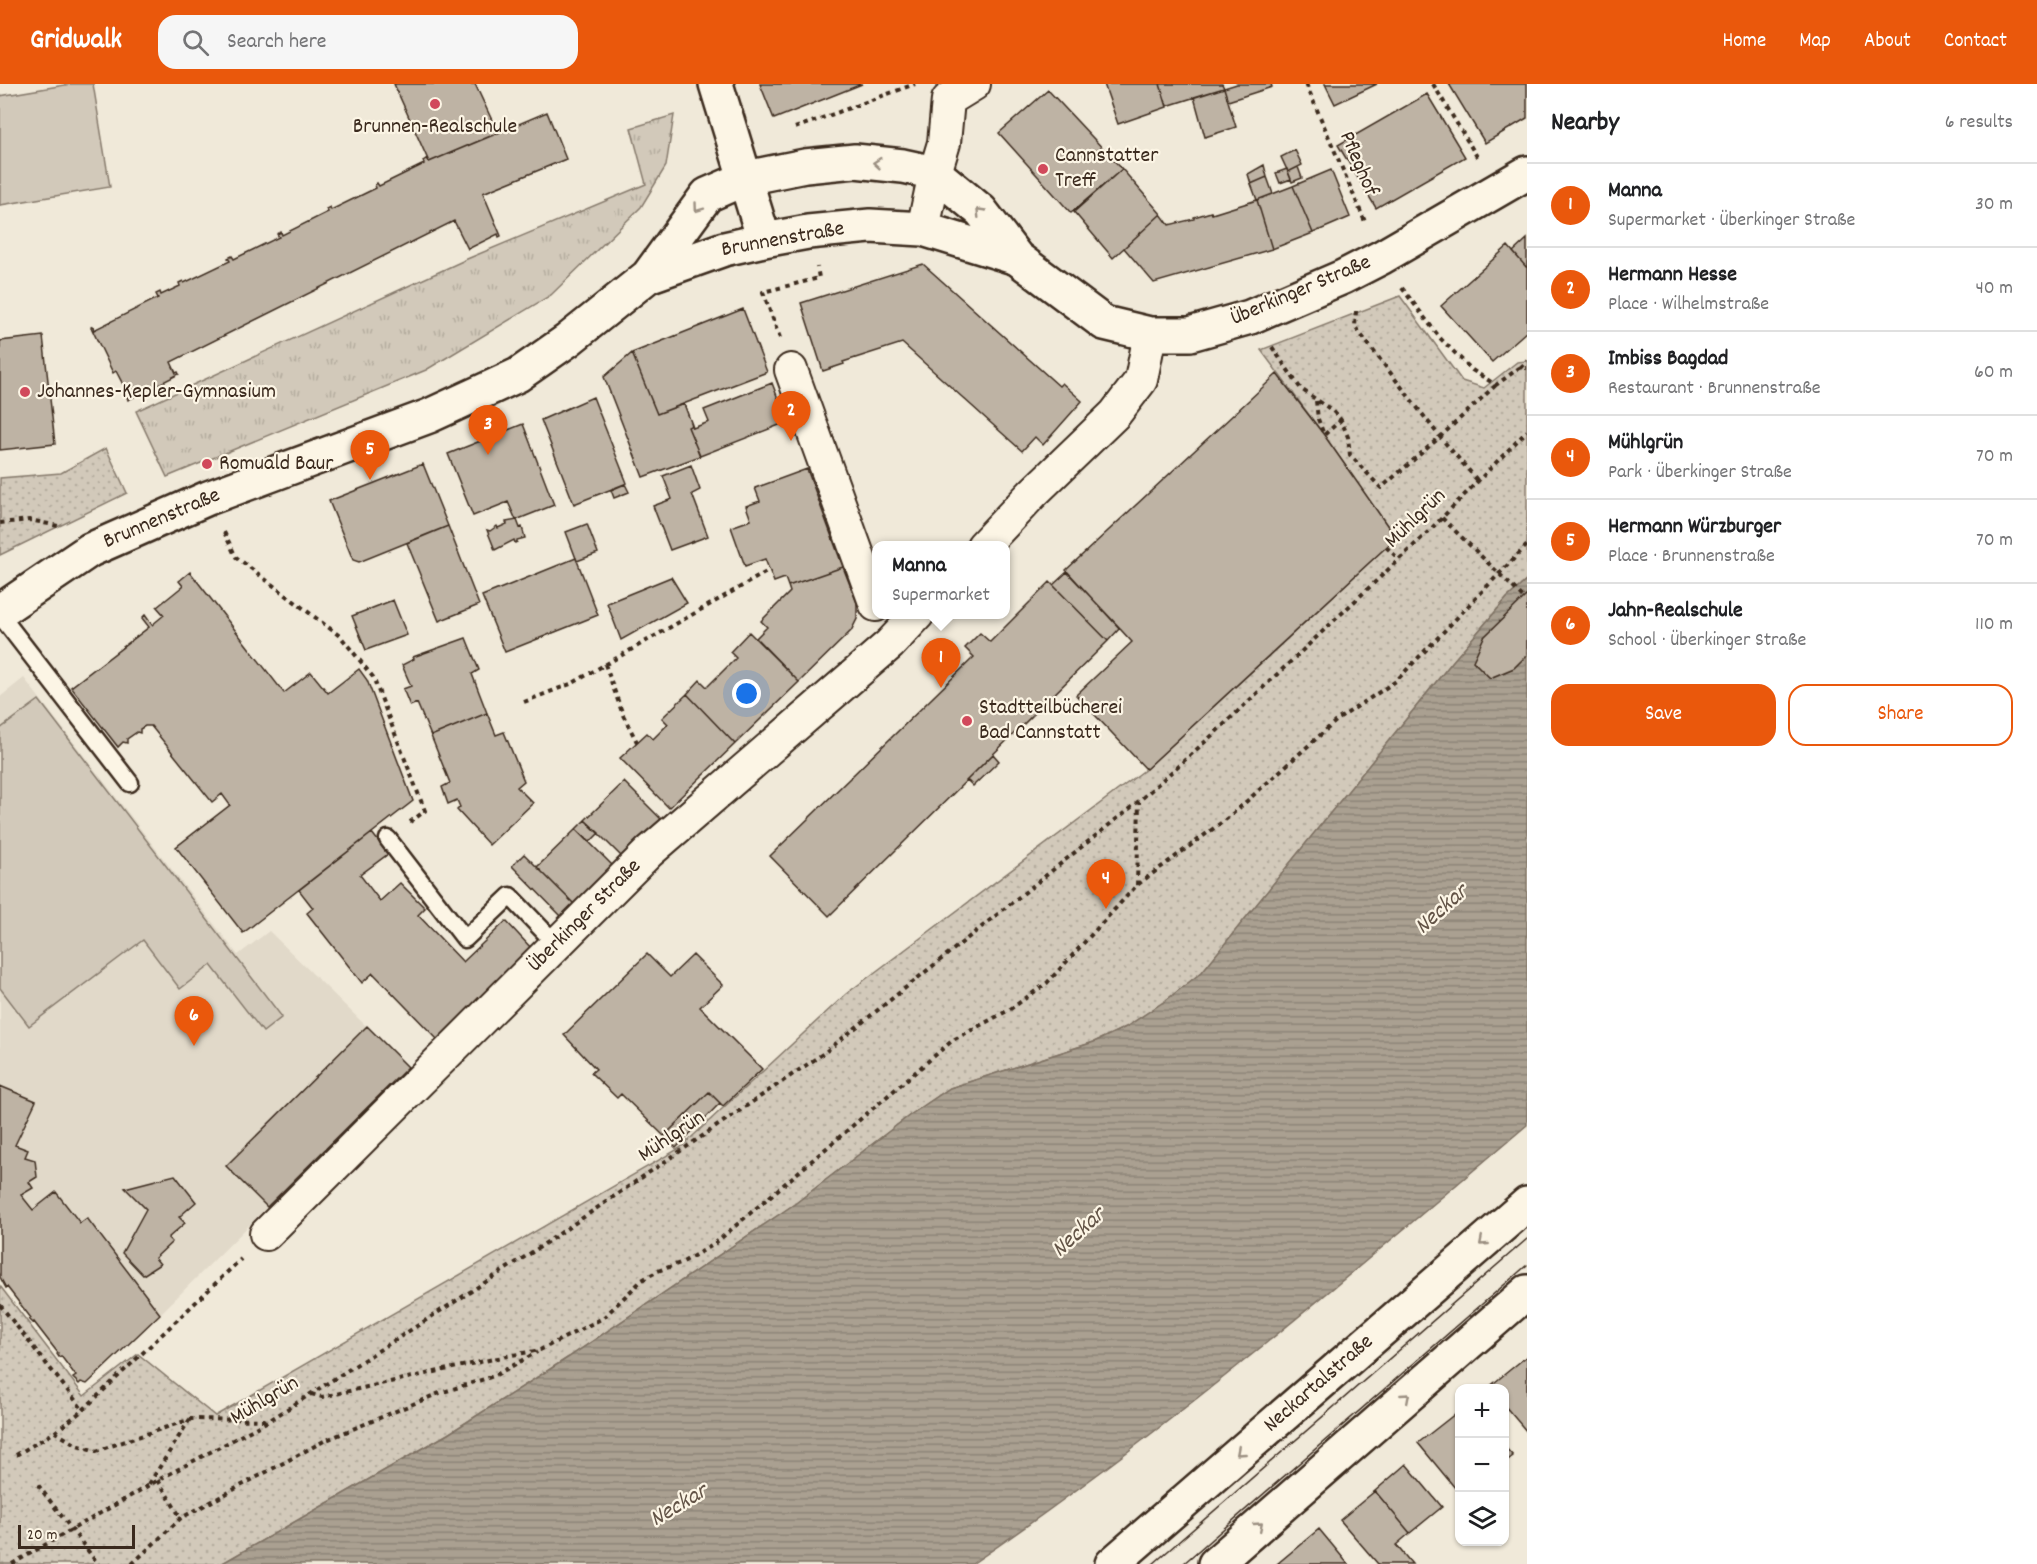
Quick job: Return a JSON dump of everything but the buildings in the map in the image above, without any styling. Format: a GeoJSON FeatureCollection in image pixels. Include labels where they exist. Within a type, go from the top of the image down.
{"type":"FeatureCollection","features":[{"type":"Feature","properties":{"kind":"main road"},"geometry":{"type":"LineString","coordinates":[[716,84],[764,240]]}},
{"type":"Feature","properties":{"kind":"main road","name":"Brunnenstraße"},"geometry":{"type":"LineString","coordinates":[[0,613],[90,550],[208,498],[429,416],[518,375],[568,340],[648,276],[707,195],[746,178],[805,166],[855,161],[903,166],[935,173],[981,211],[1017,258],[1104,323],[1150,334]]}},
{"type":"Feature","properties":{"kind":"main road","name":"Überkinger Straße"},"geometry":{"type":"LineString","coordinates":[[1150,334],[1190,334],[1250,317],[1343,277],[1382,257],[1527,173]]}},
{"type":"Feature","properties":{"kind":"main road","name":"Brunnenstraße"},"geometry":{"type":"LineString","coordinates":[[648,276],[724,249],[808,232],[870,226],[923,229],[1017,258]]}},
{"type":"Feature","properties":{"kind":"main road","name":"Neckartalstraße"},"geometry":{"type":"LineString","coordinates":[[1112,1564],[1527,1204]]}},
{"type":"Feature","properties":{"kind":"main road"},"geometry":{"type":"LineString","coordinates":[[1215,1564],[1527,1292]]}},
{"type":"Feature","properties":{"kind":"street"},"geometry":{"type":"LineString","coordinates":[[923,229],[944,143],[954,89]]}},
{"type":"Feature","properties":{"kind":"street"},"geometry":{"type":"LineString","coordinates":[[988,541],[1114,414],[1141,380],[1150,334]]}},
{"type":"Feature","properties":{"kind":"street"},"geometry":{"type":"LineString","coordinates":[[791,370],[872,594]]}},
{"type":"Feature","properties":{"kind":"street"},"geometry":{"type":"LineString","coordinates":[[881,619],[890,644]]}},
{"type":"Feature","properties":{"kind":"street","name":"Überkinger Straße"},"geometry":{"type":"LineString","coordinates":[[266,1234],[649,852],[890,644],[914,619]]}},
{"type":"Feature","properties":{"kind":"lane"},"geometry":{"type":"LineString","coordinates":[[0,613],[130,783]]}},
{"type":"Feature","properties":{"kind":"lane"},"geometry":{"type":"LineString","coordinates":[[388,839],[465,939],[510,896],[556,944]]}},
{"type":"Feature","properties":{"kind":"path"},"geometry":{"type":"LineString","coordinates":[[789,130],[915,84]]}},
{"type":"Feature","properties":{"kind":"path","name":"Pfleghof"},"geometry":{"type":"LineString","coordinates":[[1306,84],[1382,257]]}},
{"type":"Feature","properties":{"kind":"path"},"geometry":{"type":"LineString","coordinates":[[1433,84],[1498,191]]}},
{"type":"Feature","properties":{"kind":"path"},"geometry":{"type":"LineString","coordinates":[[1343,277],[1356,307],[1355,327],[1440,437],[1478,481]]}},
{"type":"Feature","properties":{"kind":"path"},"geometry":{"type":"LineString","coordinates":[[1393,291],[1402,288],[1440,338],[1472,370],[1496,385]]}},
{"type":"Feature","properties":{"kind":"path"},"geometry":{"type":"LineString","coordinates":[[1250,317],[1301,389],[1333,411],[1341,420],[1348,437],[1350,455],[1381,488],[1496,385],[1527,361]]}},
{"type":"Feature","properties":{"kind":"path"},"geometry":{"type":"LineString","coordinates":[[1519,368],[1527,368]]}},
{"type":"Feature","properties":{"kind":"path"},"geometry":{"type":"LineString","coordinates":[[1316,401],[1318,419],[1324,435],[1341,420]]}},
{"type":"Feature","properties":{"kind":"path","name":"Mühlgrün"},"geometry":{"type":"LineString","coordinates":[[12,1564],[158,1479],[270,1420],[534,1251],[824,1053],[1139,801],[1217,731],[1442,518],[1527,431]]}},
{"type":"Feature","properties":{"kind":"path"},"geometry":{"type":"LineString","coordinates":[[208,498],[236,557],[341,637],[373,677],[425,811],[388,839]]}},
{"type":"Feature","properties":{"kind":"path"},"geometry":{"type":"LineString","coordinates":[[1442,518],[1524,598]]}},
{"type":"Feature","properties":{"kind":"path"},"geometry":{"type":"LineString","coordinates":[[0,523],[30,520],[74,530],[90,550]]}},
{"type":"Feature","properties":{"kind":"path"},"geometry":{"type":"LineString","coordinates":[[132,1564],[181,1518],[324,1441],[437,1394],[494,1376],[603,1318],[642,1280],[658,1271],[683,1262],[713,1245],[953,1040],[1009,1010],[1047,983],[1137,885],[1229,817],[1337,720],[1396,681],[1527,545]]}},
{"type":"Feature","properties":{"kind":"path"},"geometry":{"type":"LineString","coordinates":[[1386,547],[1399,559]]}},
{"type":"Feature","properties":{"kind":"path"},"geometry":{"type":"LineString","coordinates":[[524,702],[573,683],[770,570]]}},
{"type":"Feature","properties":{"kind":"path"},"geometry":{"type":"LineString","coordinates":[[605,664],[623,715],[637,742]]}},
{"type":"Feature","properties":{"kind":"path"},"geometry":{"type":"LineString","coordinates":[[1137,885],[1139,801]]}},
{"type":"Feature","properties":{"kind":"path"},"geometry":{"type":"LineString","coordinates":[[16,1455],[55,1432],[83,1410],[266,1234]]}},
{"type":"Feature","properties":{"kind":"path"},"geometry":{"type":"LineString","coordinates":[[0,1305],[83,1410]]}},
{"type":"Feature","properties":{"kind":"path"},"geometry":{"type":"LineString","coordinates":[[310,1394],[322,1398],[540,1350]]}},
{"type":"Feature","properties":{"kind":"path"},"geometry":{"type":"LineString","coordinates":[[55,1432],[77,1445],[96,1451],[190,1419],[270,1420]]}},
{"type":"Feature","properties":{"kind":"path"},"geometry":{"type":"LineString","coordinates":[[147,1487],[190,1419]]}},
{"type":"Feature","properties":{"kind":"path"},"geometry":{"type":"LineString","coordinates":[[158,1479],[181,1518]]}},
{"type":"Feature","properties":{"kind":"path"},"geometry":{"type":"LineString","coordinates":[[38,1485],[98,1564]]}},
{"type":"Feature","properties":{"kind":"shaded area"},"geometry":{"type":"Polygon","coordinates":[[[24,678],[238,955],[269,931],[408,1067],[87,1384],[81,1382],[79,1384],[73,1378],[76,1376],[34,1322],[29,1319],[31,1317],[6,1288],[0,1277],[0,697],[24,678]]]}},
{"type":"Feature","properties":{"kind":"green space"},"geometry":{"type":"Polygon","coordinates":[[[71,84],[93,84],[110,187],[0,205],[0,96],[71,84]]]}},
{"type":"Feature","properties":{"kind":"green space"},"geometry":{"type":"Polygon","coordinates":[[[674,115],[666,166],[641,207],[551,295],[426,370],[167,477],[136,411],[467,259],[646,184],[631,128],[674,115]]]}},
{"type":"Feature","properties":{"kind":"green space"},"geometry":{"type":"Polygon","coordinates":[[[1400,296],[1462,381],[1484,388],[1517,362],[1527,361],[1527,580],[1507,598],[1453,661],[1202,972],[1165,1001],[1126,1027],[1094,1042],[950,1088],[910,1115],[796,1203],[569,1357],[448,1434],[221,1564],[0,1564],[0,1286],[84,1396],[138,1354],[215,1416],[680,1148],[846,994],[1146,769],[1396,538],[1261,350],[1400,296]]]}},
{"type":"Feature","properties":{"kind":"green space"},"geometry":{"type":"Polygon","coordinates":[[[106,448],[127,493],[0,555],[0,478],[61,473],[106,448]]]}},
{"type":"Feature","properties":{"kind":"green space"},"geometry":{"type":"Polygon","coordinates":[[[39,700],[282,1017],[263,1032],[211,965],[180,989],[143,940],[29,1026],[0,988],[0,729],[39,700]]]}},
{"type":"Feature","properties":{"kind":"water","name":"Neckar"},"geometry":{"type":"Polygon","coordinates":[[[1527,580],[1527,1125],[1324,1296],[1116,1461],[972,1564],[221,1564],[448,1434],[569,1357],[796,1203],[910,1115],[950,1088],[1094,1042],[1126,1027],[1165,1001],[1202,972],[1453,661],[1507,598],[1527,580]]]}},
{"type":"Feature","properties":{"kind":"tram line"},"geometry":{"type":"LineString","coordinates":[[1153,1564],[1527,1239]]}},
{"type":"Feature","properties":{"kind":"tram line"},"geometry":{"type":"LineString","coordinates":[[1183,1564],[1527,1265]]}},
{"type":"Feature","properties":{"kind":"place","name":"Brunnen-Realschule"},"geometry":{"type":"Point","coordinates":[435,104]}},
{"type":"Feature","properties":{"kind":"place","name":"Cannstatter Treff"},"geometry":{"type":"Point","coordinates":[1043,169]}},
{"type":"Feature","properties":{"kind":"place","name":"Johannes-Kepler-Gymnasium"},"geometry":{"type":"Point","coordinates":[25,392]}},
{"type":"Feature","properties":{"kind":"place","name":"Hermann Hesse"},"geometry":{"type":"Point","coordinates":[791,441]}},
{"type":"Feature","properties":{"kind":"place","name":"Imbiss Bagdad"},"geometry":{"type":"Point","coordinates":[488,455]}},
{"type":"Feature","properties":{"kind":"place","name":"Romuald Baur"},"geometry":{"type":"Point","coordinates":[207,464]}},
{"type":"Feature","properties":{"kind":"place","name":"Hermann Würzburger"},"geometry":{"type":"Point","coordinates":[370,480]}},
{"type":"Feature","properties":{"kind":"place","name":"Manna"},"geometry":{"type":"Point","coordinates":[941,688]}},
{"type":"Feature","properties":{"kind":"place","name":"Stadtteilbücherei Bad Cannstatt"},"geometry":{"type":"Point","coordinates":[967,721]}},
{"type":"Feature","properties":{"kind":"place","name":"Mühlgrün"},"geometry":{"type":"Point","coordinates":[1106,909]}},
{"type":"Feature","properties":{"kind":"place","name":"Jahn-Realschule"},"geometry":{"type":"Point","coordinates":[194,1046]}}]}
